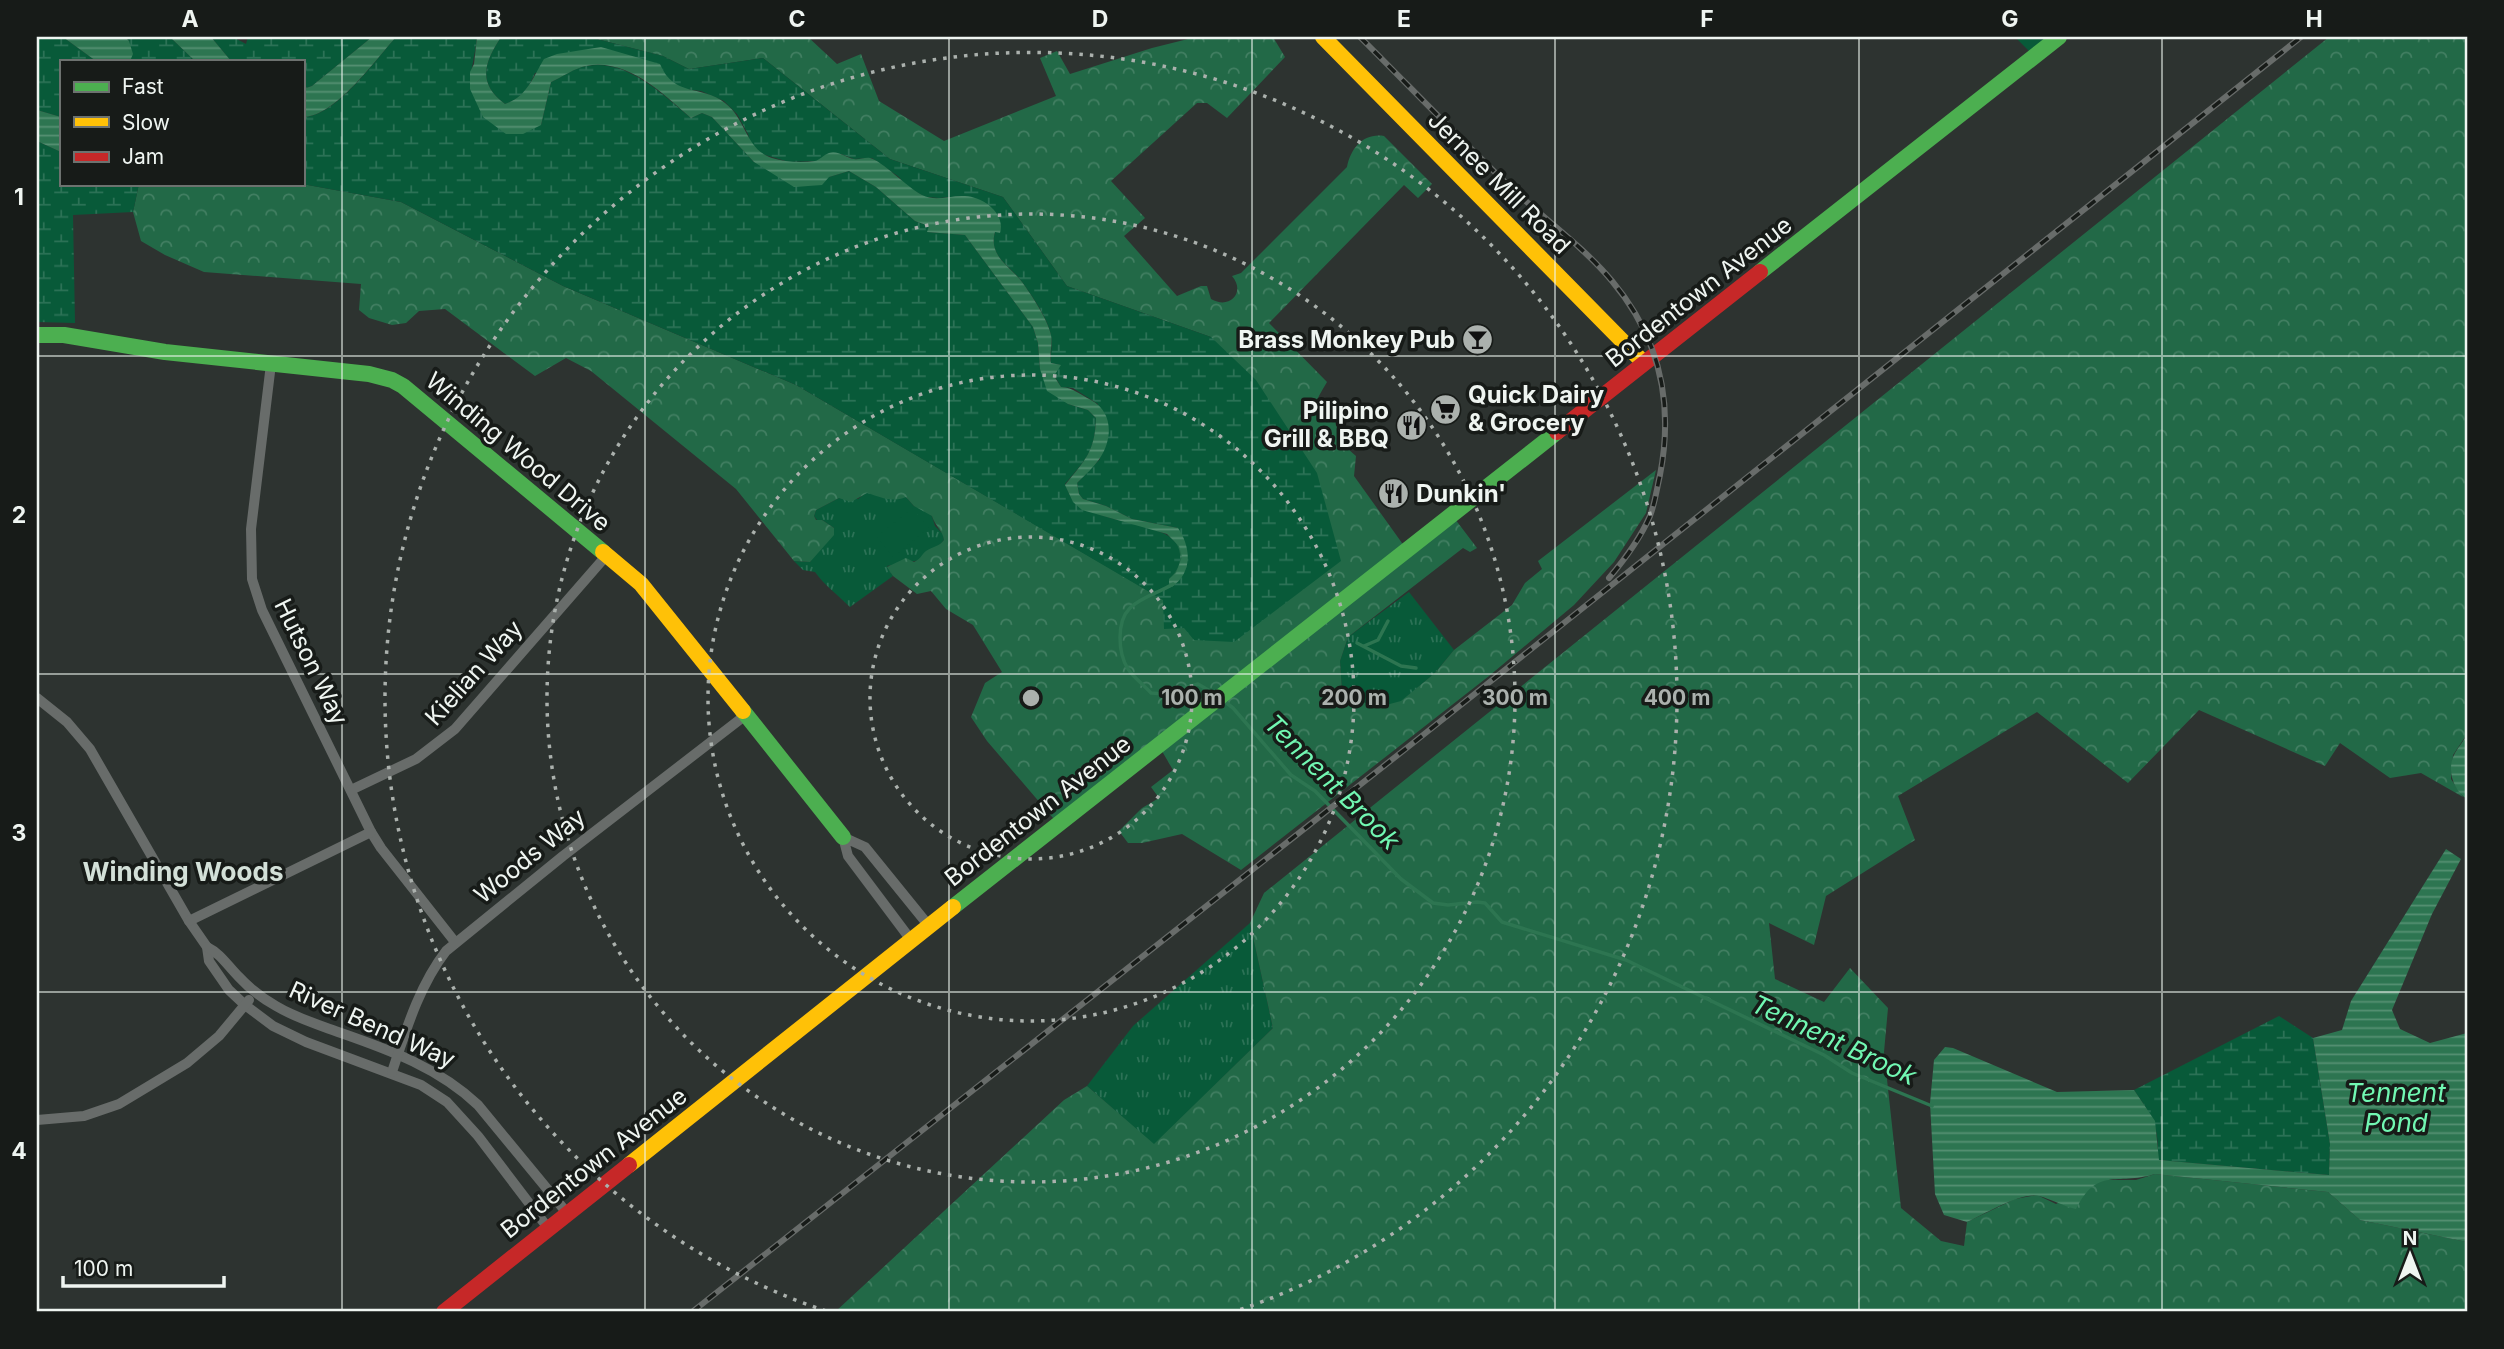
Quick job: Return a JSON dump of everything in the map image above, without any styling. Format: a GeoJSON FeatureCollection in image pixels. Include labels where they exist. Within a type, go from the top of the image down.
{"type":"FeatureCollection","features":[{"type":"Feature","properties":{"kind":"main road","name":"Jernee Mill Road"},"geometry":{"type":"LineString","coordinates":[[1323,37],[1643,362]]}},
{"type":"Feature","properties":{"kind":"main road","name":"Bordentown Avenue"},"geometry":{"type":"LineString","coordinates":[[444,1312],[1643,362],[1881,179],[2059,37]]}},
{"type":"Feature","properties":{"kind":"main road","name":"Winding Wood Drive"},"geometry":{"type":"LineString","coordinates":[[37,335],[64,334],[165,352],[381,376],[403,386],[656,601],[844,836]]}},
{"type":"Feature","properties":{"kind":"street","name":"Hutson Way"},"geometry":{"type":"LineString","coordinates":[[271,364],[251,529],[252,579],[262,610],[371,831],[381,848],[455,942]]}},
{"type":"Feature","properties":{"kind":"street","name":"Kielian Way"},"geometry":{"type":"LineString","coordinates":[[351,790],[416,759],[456,730],[606,556]]}},
{"type":"Feature","properties":{"kind":"street","name":"River Bend Way"},"geometry":{"type":"LineString","coordinates":[[37,698],[67,723],[90,749],[207,947],[209,961],[220,979],[245,1005],[289,1035],[392,1072],[421,1085],[447,1102],[461,1115],[548,1228]]}},
{"type":"Feature","properties":{"kind":"street","name":"Woods Way"},"geometry":{"type":"LineString","coordinates":[[392,1072],[428,977],[446,951],[747,714]]}},
{"type":"Feature","properties":{"kind":"street"},"geometry":{"type":"LineString","coordinates":[[190,921],[371,831]]}},
{"type":"Feature","properties":{"kind":"street","name":"Winding Wood Drive"},"geometry":{"type":"LineString","coordinates":[[844,836],[865,847],[929,926]]}},
{"type":"Feature","properties":{"kind":"street","name":"Winding Wood Drive"},"geometry":{"type":"LineString","coordinates":[[844,836],[848,856],[911,940]]}},
{"type":"Feature","properties":{"kind":"street","name":"River Bend Way"},"geometry":{"type":"LineString","coordinates":[[207,947],[219,953],[255,992],[299,1018],[398,1054],[433,1070],[463,1091],[478,1105],[567,1213]]}},
{"type":"Feature","properties":{"kind":"street"},"geometry":{"type":"LineString","coordinates":[[37,1120],[84,1115],[119,1104],[187,1063],[219,1036],[255,992]]}},
{"type":"Feature","properties":{"kind":"green space"},"geometry":{"type":"Polygon","coordinates":[[[37,37],[63,37],[95,60],[60,60],[60,117],[37,110],[37,37]]]}},
{"type":"Feature","properties":{"kind":"green space"},"geometry":{"type":"Polygon","coordinates":[[[125,37],[170,37],[194,60],[130,60],[129,41],[125,37]]]}},
{"type":"Feature","properties":{"kind":"green space"},"geometry":{"type":"Polygon","coordinates":[[[211,37],[233,37],[246,44],[248,37],[372,37],[312,86],[304,89],[304,60],[230,60],[211,37]]]}},
{"type":"Feature","properties":{"kind":"green space"},"geometry":{"type":"Polygon","coordinates":[[[396,37],[477,37],[470,89],[541,125],[551,82],[586,66],[616,68],[643,80],[691,118],[702,113],[712,117],[754,162],[829,177],[849,171],[876,187],[915,221],[929,226],[928,232],[965,235],[1033,327],[1038,343],[1040,369],[1068,404],[1088,410],[1096,418],[1091,448],[1065,484],[1073,499],[1098,514],[1154,530],[1171,538],[1179,549],[1180,561],[1169,579],[1187,567],[1178,528],[1132,519],[1106,506],[1083,499],[1079,494],[1077,483],[1100,459],[1098,404],[1073,388],[1061,387],[1054,375],[1060,365],[1051,363],[1052,339],[1043,315],[1022,282],[997,254],[995,232],[966,196],[925,197],[906,186],[899,177],[872,158],[854,159],[841,154],[817,161],[789,162],[762,154],[750,143],[737,114],[724,101],[701,91],[684,89],[614,51],[535,73],[524,92],[505,104],[490,88],[486,72],[487,64],[501,37],[589,37],[663,56],[689,69],[763,58],[890,159],[1003,197],[1067,286],[1211,337],[1256,380],[1317,473],[1341,561],[1234,642],[1194,640],[1184,628],[1164,629],[1163,600],[796,385],[563,286],[401,202],[304,184],[304,117],[316,115],[328,108],[366,72],[396,37]]]}},
{"type":"Feature","properties":{"kind":"green space"},"geometry":{"type":"Polygon","coordinates":[[[589,37],[808,37],[837,64],[861,54],[879,101],[944,141],[1056,96],[1040,58],[1057,51],[1070,74],[1196,37],[1273,37],[1285,57],[1227,118],[1207,103],[1197,103],[1111,181],[1145,218],[1124,236],[1177,296],[1207,286],[1211,299],[1218,302],[1234,298],[1237,288],[1232,276],[1241,273],[1347,167],[1359,143],[1370,137],[1384,136],[1432,184],[1418,198],[1404,185],[1269,323],[1327,382],[1321,391],[1315,412],[1320,421],[1331,409],[1338,419],[1339,434],[1344,444],[1356,456],[1354,476],[1407,550],[1452,515],[1477,548],[1470,552],[1463,548],[1348,637],[1340,661],[1342,691],[1375,708],[1401,701],[1435,673],[1454,650],[1512,605],[1525,583],[1542,569],[1538,561],[1656,470],[1646,513],[1614,562],[1574,605],[1489,676],[1241,870],[1182,834],[1142,843],[1128,843],[1119,831],[1142,808],[1159,798],[1151,787],[1173,770],[1159,746],[1059,825],[987,741],[971,717],[985,683],[1002,672],[973,625],[946,609],[931,591],[917,594],[893,576],[887,567],[906,558],[914,562],[944,540],[932,516],[914,506],[906,497],[891,499],[867,493],[851,502],[839,498],[816,510],[816,520],[822,520],[834,528],[834,535],[810,562],[794,561],[736,489],[591,371],[566,358],[535,376],[445,309],[419,311],[406,323],[392,325],[369,318],[359,310],[361,284],[204,272],[141,241],[133,212],[139,186],[304,184],[401,202],[563,286],[796,385],[1164,600],[1211,337],[1067,286],[1003,197],[890,159],[763,58],[689,69],[663,56],[589,37]]]}},
{"type":"Feature","properties":{"kind":"green space"},"geometry":{"type":"Polygon","coordinates":[[[2015,37],[2059,37],[2035,57],[2015,37]]]}},
{"type":"Feature","properties":{"kind":"green space"},"geometry":{"type":"Polygon","coordinates":[[[2329,37],[2467,37],[2467,734],[2453,755],[2451,779],[2463,797],[2421,773],[2390,778],[2340,743],[2325,766],[2199,710],[2128,783],[2037,712],[1898,796],[1915,840],[1826,896],[1814,945],[1769,923],[1775,979],[1824,1002],[1850,968],[1888,1008],[1884,1052],[1901,1208],[1941,1241],[1964,1246],[1967,1222],[2015,1199],[2037,1195],[2056,1204],[2102,1180],[2136,1180],[2155,1174],[2328,1192],[2360,1220],[2467,1242],[2467,1312],[835,1312],[1064,1100],[1087,1086],[1154,1144],[1273,1028],[1250,923],[1264,893],[2329,37]]]}},
{"type":"Feature","properties":{"kind":"green space"},"geometry":{"type":"Polygon","coordinates":[[[37,141],[60,152],[60,186],[139,186],[133,212],[73,215],[75,323],[37,322],[37,141]]]}},
{"type":"Feature","properties":{"kind":"green space"},"geometry":{"type":"Polygon","coordinates":[[[867,492],[906,497],[914,506],[932,516],[944,540],[920,560],[887,566],[893,576],[850,607],[815,572],[803,570],[794,561],[810,562],[834,528],[822,520],[817,520],[814,516],[816,510],[839,498],[858,499],[867,492]]]}},
{"type":"Feature","properties":{"kind":"green space"},"geometry":{"type":"Polygon","coordinates":[[[912,508],[929,528],[893,557],[877,537],[912,508]]]}},
{"type":"Feature","properties":{"kind":"green space"},"geometry":{"type":"Polygon","coordinates":[[[1409,592],[1454,650],[1435,673],[1401,702],[1375,708],[1342,691],[1340,661],[1348,637],[1409,592]]]}},
{"type":"Feature","properties":{"kind":"green space"},"geometry":{"type":"Polygon","coordinates":[[[1250,923],[1273,1028],[1154,1145],[1087,1086],[1133,1026],[1250,923]]]}},
{"type":"Feature","properties":{"kind":"green space"},"geometry":{"type":"Polygon","coordinates":[[[2279,1016],[2313,1038],[2330,1144],[2329,1175],[2158,1160],[2154,1122],[2134,1090],[2279,1016]]]}},
{"type":"Feature","properties":{"kind":"water"},"geometry":{"type":"Polygon","coordinates":[[[63,37],[125,37],[129,41],[133,54],[130,60],[95,60],[63,37]]]}},
{"type":"Feature","properties":{"kind":"water"},"geometry":{"type":"Polygon","coordinates":[[[170,37],[211,37],[230,60],[194,60],[170,37]]]}},
{"type":"Feature","properties":{"kind":"water"},"geometry":{"type":"Polygon","coordinates":[[[372,37],[396,37],[341,98],[315,115],[304,117],[304,89],[312,86],[372,37]]]}},
{"type":"Feature","properties":{"kind":"water"},"geometry":{"type":"Polygon","coordinates":[[[477,37],[501,37],[487,64],[486,72],[490,88],[505,104],[519,97],[544,59],[557,54],[601,47],[660,64],[673,82],[716,97],[732,110],[756,148],[772,158],[810,162],[832,152],[854,159],[870,158],[922,195],[933,198],[972,197],[992,207],[1001,226],[1000,233],[995,232],[997,254],[1026,288],[1049,328],[1051,363],[1061,365],[1054,376],[1061,387],[1073,390],[1098,405],[1107,418],[1107,442],[1095,465],[1077,483],[1079,494],[1083,499],[1106,506],[1132,519],[1178,528],[1188,559],[1187,567],[1179,581],[1172,587],[1169,584],[1169,579],[1176,573],[1182,557],[1179,546],[1167,534],[1082,510],[1073,502],[1065,485],[1091,448],[1096,418],[1088,410],[1068,404],[1047,391],[1040,369],[1038,343],[1033,327],[965,235],[927,232],[929,226],[915,221],[876,187],[849,171],[829,177],[822,185],[794,187],[754,162],[712,117],[702,113],[691,118],[644,80],[616,67],[586,66],[551,82],[541,125],[523,134],[506,134],[483,117],[470,89],[470,72],[474,64],[477,37]]]}},
{"type":"Feature","properties":{"kind":"water"},"geometry":{"type":"Polygon","coordinates":[[[37,110],[60,117],[60,152],[37,141],[37,110]]]}},
{"type":"Feature","properties":{"kind":"water"},"geometry":{"type":"Polygon","coordinates":[[[2467,734],[2467,799],[2452,779],[2451,766],[2455,753],[2467,734]]]}},
{"type":"Feature","properties":{"kind":"water","name":"Tennent Pond"},"geometry":{"type":"Polygon","coordinates":[[[2446,849],[2461,859],[2432,914],[2392,1010],[2400,1029],[2430,1043],[2467,1033],[2467,1242],[2360,1220],[2328,1192],[2155,1174],[2100,1182],[2084,1196],[2076,1209],[2044,1197],[2031,1196],[2013,1200],[1967,1222],[1944,1215],[1935,1194],[1930,1103],[1934,1060],[1945,1047],[2057,1092],[2134,1090],[2155,1121],[2159,1160],[2329,1175],[2330,1144],[2313,1038],[2342,1030],[2351,1001],[2446,849]]]}},
{"type":"Feature","properties":{"kind":"waterway","name":"Tennent Brook"},"geometry":{"type":"LineString","coordinates":[[1173,584],[1140,600],[1125,614],[1120,638],[1122,655],[1130,672],[1151,693],[1165,694],[1198,684],[1215,694]]}},
{"type":"Feature","properties":{"kind":"waterway"},"geometry":{"type":"LineString","coordinates":[[1364,646],[1378,640],[1388,621]]}},
{"type":"Feature","properties":{"kind":"waterway"},"geometry":{"type":"LineString","coordinates":[[1357,643],[1401,666],[1416,668]]}},
{"type":"Feature","properties":{"kind":"waterway","name":"Tennent Brook"},"geometry":{"type":"LineString","coordinates":[[1224,701],[1291,775],[1315,791],[1401,879],[1433,903],[1485,903],[1502,922],[1626,960],[1824,1055],[1852,1073],[1932,1106]]}},
{"type":"Feature","properties":{"kind":"railway"},"geometry":{"type":"LineString","coordinates":[[1360,37],[1507,184],[1600,268],[1642,325],[1652,348],[1664,397],[1664,448],[1650,516],[1642,533],[1609,578]]}},
{"type":"Feature","properties":{"kind":"railway"},"geometry":{"type":"LineString","coordinates":[[692,1312],[2301,37]]}},
{"type":"Feature","properties":{"kind":"traffic: fast"},"geometry":{"type":"LineString","coordinates":[[1760,272],[2059,37]]}},
{"type":"Feature","properties":{"kind":"traffic: fast"},"geometry":{"type":"LineString","coordinates":[[37,335],[64,335],[165,352],[369,374],[392,380],[403,386],[603,552]]}},
{"type":"Feature","properties":{"kind":"traffic: fast"},"geometry":{"type":"LineString","coordinates":[[953,907],[1557,432]]}},
{"type":"Feature","properties":{"kind":"traffic: fast"},"geometry":{"type":"LineString","coordinates":[[743,711],[843,837]]}},
{"type":"Feature","properties":{"kind":"traffic: slow"},"geometry":{"type":"LineString","coordinates":[[1323,37],[1643,362]]}},
{"type":"Feature","properties":{"kind":"traffic: slow"},"geometry":{"type":"LineString","coordinates":[[603,552],[641,584],[743,711]]}},
{"type":"Feature","properties":{"kind":"traffic: slow"},"geometry":{"type":"LineString","coordinates":[[629,1165],[953,907]]}},
{"type":"Feature","properties":{"kind":"traffic: jam"},"geometry":{"type":"LineString","coordinates":[[1557,432],[1760,272]]}},
{"type":"Feature","properties":{"kind":"traffic: jam"},"geometry":{"type":"LineString","coordinates":[[444,1312],[629,1165]]}},
{"type":"Feature","properties":{"kind":"place","name":"Brass Monkey Pub"},"geometry":{"type":"Point","coordinates":[1478,340]}},
{"type":"Feature","properties":{"kind":"place","name":"Quick Dairy & Grocery"},"geometry":{"type":"Point","coordinates":[1445,409]}},
{"type":"Feature","properties":{"kind":"place","name":"Pilipino Grill & BBQ"},"geometry":{"type":"Point","coordinates":[1412,425]}},
{"type":"Feature","properties":{"kind":"place","name":"Dunkin'"},"geometry":{"type":"Point","coordinates":[1393,494]}},
{"type":"Feature","properties":{"kind":"district","name":"Winding Woods"},"geometry":{"type":"Point","coordinates":[183,872]}}]}
